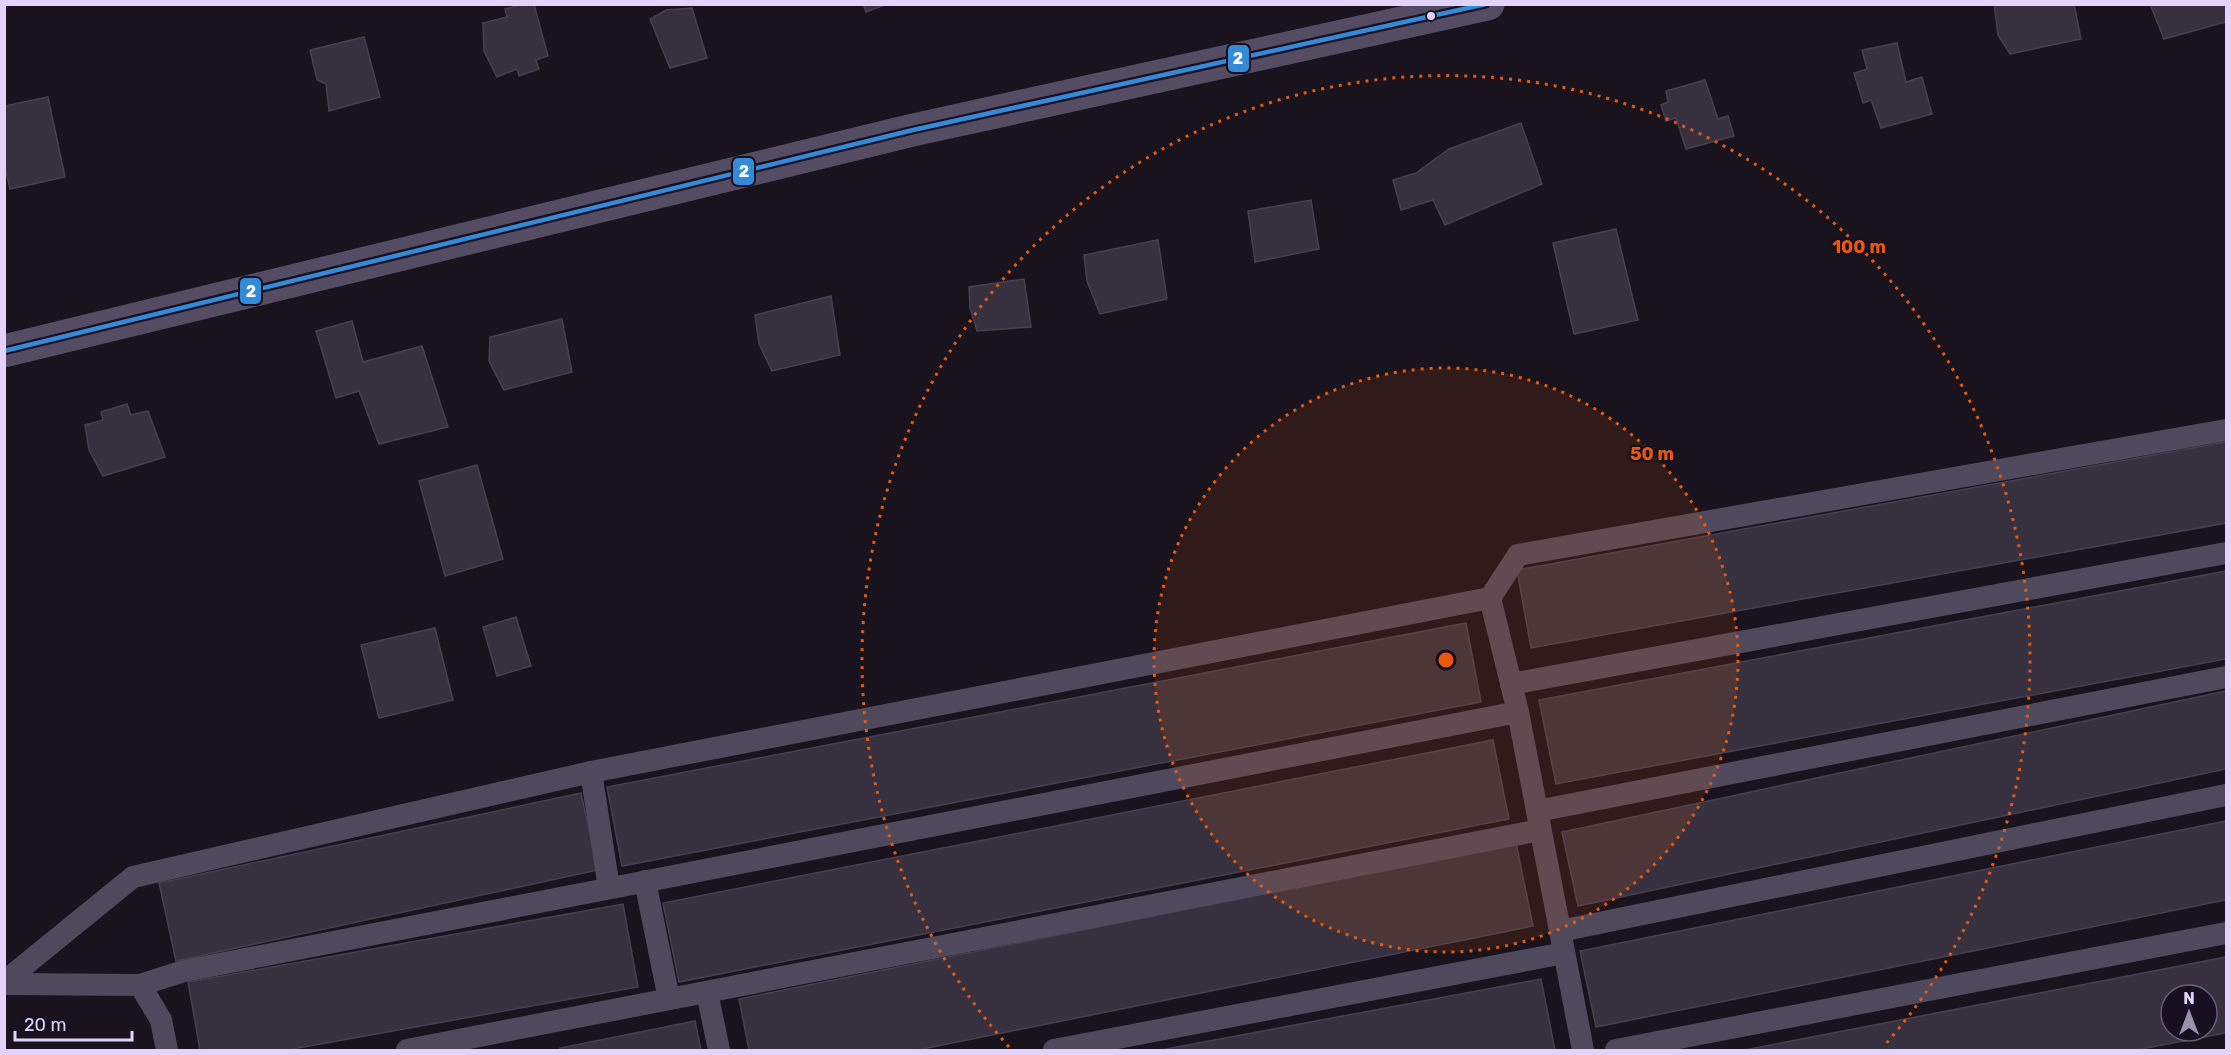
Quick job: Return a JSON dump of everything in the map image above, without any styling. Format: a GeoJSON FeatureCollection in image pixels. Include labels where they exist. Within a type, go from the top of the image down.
{"type":"FeatureCollection","features":[{"type":"Feature","properties":{"kind":"street"},"geometry":{"type":"LineString","coordinates":[[4,351],[913,130],[1488,4]]}},
{"type":"Feature","properties":{"kind":"lane"},"geometry":{"type":"LineString","coordinates":[[4,983],[133,877],[591,772],[1490,598],[1518,555],[2226,430]]}},
{"type":"Feature","properties":{"kind":"lane"},"geometry":{"type":"LineString","coordinates":[[1511,684],[2226,553]]}},
{"type":"Feature","properties":{"kind":"lane"},"geometry":{"type":"LineString","coordinates":[[1490,598],[1518,712],[1583,1050]]}},
{"type":"Feature","properties":{"kind":"lane"},"geometry":{"type":"LineString","coordinates":[[407,1050],[707,992],[2226,677]]}},
{"type":"Feature","properties":{"kind":"lane"},"geometry":{"type":"LineString","coordinates":[[4,983],[140,985],[184,971],[1518,712]]}},
{"type":"Feature","properties":{"kind":"lane"},"geometry":{"type":"LineString","coordinates":[[591,772],[609,888]]}},
{"type":"Feature","properties":{"kind":"lane"},"geometry":{"type":"LineString","coordinates":[[1054,1050],[1562,942],[2226,795]]}},
{"type":"Feature","properties":{"kind":"lane"},"geometry":{"type":"LineString","coordinates":[[645,881],[669,999]]}},
{"type":"Feature","properties":{"kind":"lane"},"geometry":{"type":"LineString","coordinates":[[1616,1050],[2226,933]]}},
{"type":"Feature","properties":{"kind":"lane"},"geometry":{"type":"LineString","coordinates":[[140,985],[161,1020],[167,1050]]}},
{"type":"Feature","properties":{"kind":"lane"},"geometry":{"type":"LineString","coordinates":[[707,992],[719,1050]]}},
{"type":"Feature","properties":{"kind":"building"},"geometry":{"type":"Polygon","coordinates":[[[534,4],[548,56],[536,60],[539,69],[519,76],[517,69],[497,77],[484,51],[483,23],[507,17],[505,9],[534,4]]]}},
{"type":"Feature","properties":{"kind":"building"},"geometry":{"type":"Polygon","coordinates":[[[863,4],[887,4],[866,12],[863,4]]]}},
{"type":"Feature","properties":{"kind":"building"},"geometry":{"type":"Polygon","coordinates":[[[1994,4],[2074,4],[2081,39],[2010,54],[1998,35],[1994,4]]]}},
{"type":"Feature","properties":{"kind":"building"},"geometry":{"type":"Polygon","coordinates":[[[2150,4],[2226,4],[2226,22],[2164,39],[2150,4]]]}},
{"type":"Feature","properties":{"kind":"building"},"geometry":{"type":"Polygon","coordinates":[[[692,8],[707,58],[670,68],[650,19],[666,10],[692,8]]]}},
{"type":"Feature","properties":{"kind":"building"},"geometry":{"type":"Polygon","coordinates":[[[364,37],[380,97],[329,111],[326,84],[317,80],[310,50],[364,37]]]}},
{"type":"Feature","properties":{"kind":"building"},"geometry":{"type":"Polygon","coordinates":[[[1897,43],[1906,82],[1922,77],[1932,114],[1881,128],[1871,100],[1863,103],[1854,73],[1867,69],[1862,50],[1897,43]]]}},
{"type":"Feature","properties":{"kind":"building"},"geometry":{"type":"Polygon","coordinates":[[[1705,80],[1718,119],[1728,116],[1734,136],[1686,149],[1676,118],[1666,121],[1661,105],[1668,102],[1666,91],[1705,80]]]}},
{"type":"Feature","properties":{"kind":"building"},"geometry":{"type":"Polygon","coordinates":[[[48,97],[65,177],[10,189],[4,164],[4,106],[48,97]]]}},
{"type":"Feature","properties":{"kind":"building"},"geometry":{"type":"Polygon","coordinates":[[[1521,123],[1542,184],[1445,225],[1433,200],[1401,210],[1393,180],[1416,173],[1449,149],[1521,123]]]}},
{"type":"Feature","properties":{"kind":"building"},"geometry":{"type":"Polygon","coordinates":[[[1311,200],[1319,249],[1255,262],[1248,211],[1311,200]]]}},
{"type":"Feature","properties":{"kind":"building"},"geometry":{"type":"Polygon","coordinates":[[[1616,229],[1638,320],[1574,334],[1553,243],[1616,229]]]}},
{"type":"Feature","properties":{"kind":"building"},"geometry":{"type":"Polygon","coordinates":[[[1158,240],[1167,299],[1100,314],[1087,281],[1084,255],[1158,240]]]}},
{"type":"Feature","properties":{"kind":"building"},"geometry":{"type":"Polygon","coordinates":[[[1024,279],[1031,327],[977,331],[970,308],[969,287],[1024,279]]]}},
{"type":"Feature","properties":{"kind":"building"},"geometry":{"type":"Polygon","coordinates":[[[831,296],[840,355],[772,371],[759,344],[755,315],[831,296]]]}},
{"type":"Feature","properties":{"kind":"building"},"geometry":{"type":"Polygon","coordinates":[[[562,319],[572,372],[504,390],[489,361],[490,337],[562,319]]]}},
{"type":"Feature","properties":{"kind":"building"},"geometry":{"type":"Polygon","coordinates":[[[352,321],[363,362],[422,346],[448,427],[379,444],[359,391],[336,398],[316,331],[352,321]]]}},
{"type":"Feature","properties":{"kind":"building"},"geometry":{"type":"Polygon","coordinates":[[[127,404],[131,415],[148,411],[165,457],[103,476],[89,450],[85,425],[103,420],[101,412],[127,404]]]}},
{"type":"Feature","properties":{"kind":"building"},"geometry":{"type":"Polygon","coordinates":[[[2226,442],[2226,523],[1531,648],[1517,570],[2226,442]]]}},
{"type":"Feature","properties":{"kind":"building"},"geometry":{"type":"Polygon","coordinates":[[[477,465],[503,559],[445,576],[419,481],[477,465]]]}},
{"type":"Feature","properties":{"kind":"building"},"geometry":{"type":"Polygon","coordinates":[[[2226,571],[2226,659],[1556,784],[1539,700],[2226,571]]]}},
{"type":"Feature","properties":{"kind":"building"},"geometry":{"type":"Polygon","coordinates":[[[516,617],[531,666],[497,676],[483,627],[516,617]]]}},
{"type":"Feature","properties":{"kind":"building"},"geometry":{"type":"Polygon","coordinates":[[[1466,623],[1481,702],[622,866],[607,787],[1466,623]]]}},
{"type":"Feature","properties":{"kind":"building"},"geometry":{"type":"Polygon","coordinates":[[[435,628],[453,700],[379,718],[361,645],[435,628]]]}},
{"type":"Feature","properties":{"kind":"building"},"geometry":{"type":"Polygon","coordinates":[[[2226,691],[2226,769],[1578,906],[1562,832],[2226,691]]]}},
{"type":"Feature","properties":{"kind":"building"},"geometry":{"type":"Polygon","coordinates":[[[1493,740],[1509,819],[679,982],[663,903],[1493,740]]]}},
{"type":"Feature","properties":{"kind":"building"},"geometry":{"type":"Polygon","coordinates":[[[581,793],[598,870],[176,961],[159,883],[581,793]]]}},
{"type":"Feature","properties":{"kind":"building"},"geometry":{"type":"Polygon","coordinates":[[[2226,821],[2226,900],[1596,1027],[1580,951],[2226,821]]]}},
{"type":"Feature","properties":{"kind":"building"},"geometry":{"type":"Polygon","coordinates":[[[1516,843],[1533,926],[918,1050],[749,1050],[739,999],[1516,843]]]}},
{"type":"Feature","properties":{"kind":"building"},"geometry":{"type":"Polygon","coordinates":[[[623,904],[638,987],[287,1050],[200,1050],[188,982],[623,904]]]}},
{"type":"Feature","properties":{"kind":"building"},"geometry":{"type":"Polygon","coordinates":[[[2226,957],[2226,1033],[2219,1034],[2219,983],[2159,983],[2159,1043],[2173,1043],[2136,1050],[1745,1050],[2226,957]]]}},
{"type":"Feature","properties":{"kind":"building"},"geometry":{"type":"Polygon","coordinates":[[[1541,979],[1555,1050],[1161,1050],[1541,979]]]}},
{"type":"Feature","properties":{"kind":"building"},"geometry":{"type":"Polygon","coordinates":[[[695,1021],[701,1050],[560,1050],[560,1048],[695,1021]]]}},
{"type":"Feature","properties":{"kind":"transit line","name":"2"},"geometry":{"type":"LineString","coordinates":[[4,351],[913,130],[1486,4]]}}]}
